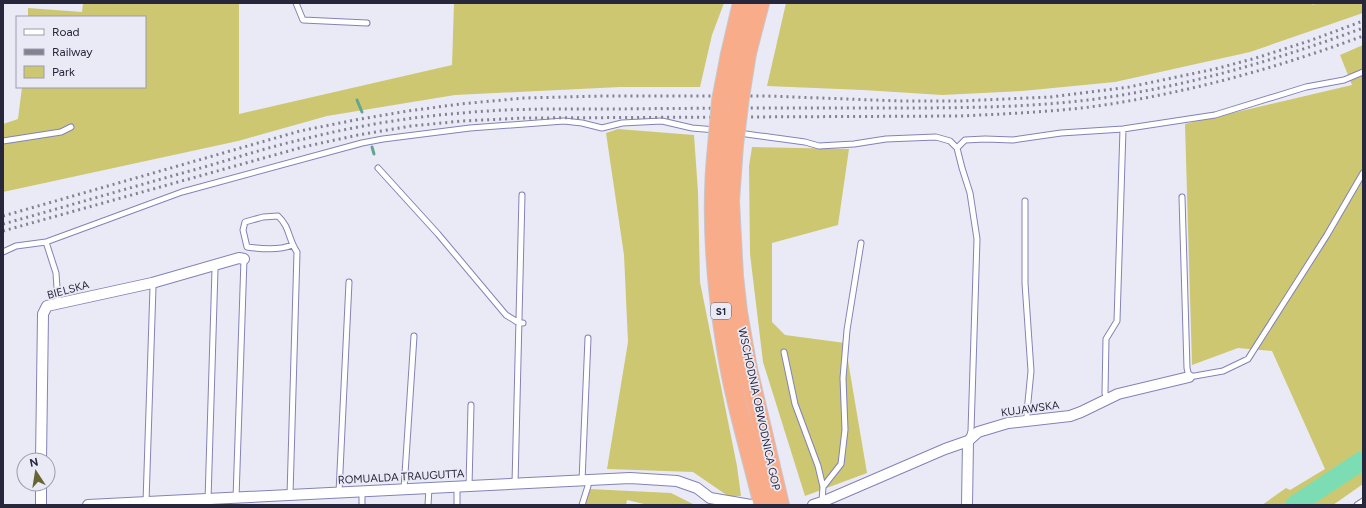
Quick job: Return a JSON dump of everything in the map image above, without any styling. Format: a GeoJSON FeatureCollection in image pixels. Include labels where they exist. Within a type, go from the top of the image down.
{"type":"FeatureCollection","features":[{"type":"Feature","properties":{"kind":"highway","name":"WSCHODNIA OBWODNICA GOP"},"geometry":{"type":"LineString","coordinates":[[742,3],[738,54],[740,96],[725,146],[734,276],[738,312],[763,471],[763,505]]}},
{"type":"Feature","properties":{"kind":"highway","name":"WSCHODNIA OBWODNICA GOP"},"geometry":{"type":"LineString","coordinates":[[738,54],[760,3]]}},
{"type":"Feature","properties":{"kind":"highway","name":"WSCHODNIA OBWODNICA GOP"},"geometry":{"type":"LineString","coordinates":[[763,471],[780,505]]}},
{"type":"Feature","properties":{"kind":"street","name":"BIELSKA"},"geometry":{"type":"LineString","coordinates":[[41,452],[43,314],[47,306],[152,283],[239,258],[244,259]]}},
{"type":"Feature","properties":{"kind":"street","name":"KUJAWSKA"},"geometry":{"type":"LineString","coordinates":[[817,504],[945,449],[968,441],[978,432],[1008,422],[1070,416],[1118,394],[1189,377]]}},
{"type":"Feature","properties":{"kind":"street"},"geometry":{"type":"LineString","coordinates":[[967,505],[968,441]]}},
{"type":"Feature","properties":{"kind":"street","name":"ROMUALDA TRAUGUTTA"},"geometry":{"type":"LineString","coordinates":[[88,505],[236,498],[248,501],[290,495],[338,492],[630,478],[676,481],[697,488],[709,502]]}},
{"type":"Feature","properties":{"kind":"street"},"geometry":{"type":"LineString","coordinates":[[41,492],[41,505]]}},
{"type":"Feature","properties":{"kind":"street"},"geometry":{"type":"LineString","coordinates":[[709,502],[751,505]]}},
{"type":"Feature","properties":{"kind":"lane"},"geometry":{"type":"LineString","coordinates":[[296,3],[303,20],[367,23]]}},
{"type":"Feature","properties":{"kind":"lane"},"geometry":{"type":"LineString","coordinates":[[957,148],[965,140],[1013,140],[1061,133],[1123,129],[1215,115],[1306,87],[1344,80],[1363,72]]}},
{"type":"Feature","properties":{"kind":"lane"},"geometry":{"type":"LineString","coordinates":[[3,252],[16,246],[46,242],[182,192],[362,143],[470,128],[518,126],[564,121],[582,123],[602,128],[628,122],[662,121],[692,128],[756,134],[805,142],[819,146],[854,144],[886,139],[936,137],[950,141],[957,148],[970,193],[977,239],[971,431],[968,441]]}},
{"type":"Feature","properties":{"kind":"lane"},"geometry":{"type":"LineString","coordinates":[[3,141],[61,132],[71,127]]}},
{"type":"Feature","properties":{"kind":"lane"},"geometry":{"type":"LineString","coordinates":[[1107,399],[1105,393],[1106,339],[1117,321],[1123,129]]}},
{"type":"Feature","properties":{"kind":"lane"},"geometry":{"type":"LineString","coordinates":[[378,168],[438,234],[506,315],[521,323]]}},
{"type":"Feature","properties":{"kind":"lane"},"geometry":{"type":"LineString","coordinates":[[1182,197],[1187,368],[1189,377],[1223,371],[1248,359],[1327,235],[1363,173]]}},
{"type":"Feature","properties":{"kind":"lane"},"geometry":{"type":"LineString","coordinates":[[515,484],[521,323],[522,195]]}},
{"type":"Feature","properties":{"kind":"lane"},"geometry":{"type":"LineString","coordinates":[[1025,201],[1025,283],[1031,371],[1027,420]]}},
{"type":"Feature","properties":{"kind":"lane"},"geometry":{"type":"LineString","coordinates":[[290,495],[297,252],[292,245],[285,222],[278,216],[264,217],[245,222],[243,230],[247,247],[270,249],[292,245]]}},
{"type":"Feature","properties":{"kind":"lane"},"geometry":{"type":"LineString","coordinates":[[46,242],[56,273],[58,303]]}},
{"type":"Feature","properties":{"kind":"lane"},"geometry":{"type":"LineString","coordinates":[[817,504],[823,487],[841,464],[845,430],[843,378],[847,330],[860,243]]}},
{"type":"Feature","properties":{"kind":"lane"},"geometry":{"type":"LineString","coordinates":[[236,498],[244,259]]}},
{"type":"Feature","properties":{"kind":"lane"},"geometry":{"type":"LineString","coordinates":[[208,500],[215,269],[213,265]]}},
{"type":"Feature","properties":{"kind":"lane"},"geometry":{"type":"LineString","coordinates":[[338,492],[349,282]]}},
{"type":"Feature","properties":{"kind":"lane"},"geometry":{"type":"LineString","coordinates":[[146,502],[152,283]]}},
{"type":"Feature","properties":{"kind":"lane"},"geometry":{"type":"LineString","coordinates":[[404,489],[414,336]]}},
{"type":"Feature","properties":{"kind":"lane"},"geometry":{"type":"LineString","coordinates":[[582,505],[588,486],[585,481],[588,338]]}},
{"type":"Feature","properties":{"kind":"lane"},"geometry":{"type":"LineString","coordinates":[[784,352],[795,404],[818,466],[823,487]]}},
{"type":"Feature","properties":{"kind":"lane"},"geometry":{"type":"LineString","coordinates":[[469,486],[471,405]]}},
{"type":"Feature","properties":{"kind":"lane"},"geometry":{"type":"LineString","coordinates":[[457,487],[457,505]]}},
{"type":"Feature","properties":{"kind":"lane"},"geometry":{"type":"LineString","coordinates":[[428,505],[429,488]]}},
{"type":"Feature","properties":{"kind":"lane"},"geometry":{"type":"LineString","coordinates":[[362,491],[362,505]]}},
{"type":"Feature","properties":{"kind":"lane"},"geometry":{"type":"LineString","coordinates":[[1357,505],[1363,501]]}},
{"type":"Feature","properties":{"kind":"green space"},"geometry":{"type":"Polygon","coordinates":[[[83,3],[239,3],[239,114],[452,65],[454,3],[724,3],[712,35],[700,87],[620,87],[455,95],[327,116],[238,141],[3,192],[3,124],[18,119],[22,88],[146,88],[146,16],[28,16],[28,8],[82,12],[83,3]]]}},
{"type":"Feature","properties":{"kind":"green space"},"geometry":{"type":"Polygon","coordinates":[[[786,3],[1312,3],[1313,5],[1316,3],[1363,3],[1363,13],[1250,52],[1115,82],[1022,91],[942,95],[767,86],[786,3]]]}},
{"type":"Feature","properties":{"kind":"green space"},"geometry":{"type":"Polygon","coordinates":[[[1363,45],[1363,484],[1333,505],[1262,505],[1286,488],[1290,490],[1325,469],[1272,351],[1238,348],[1192,365],[1185,124],[1352,85],[1340,55],[1363,45]]]}},
{"type":"Feature","properties":{"kind":"green space"},"geometry":{"type":"Polygon","coordinates":[[[618,129],[694,135],[698,192],[700,282],[737,466],[741,496],[728,496],[693,472],[607,469],[628,342],[624,255],[606,133],[618,129]]]}},
{"type":"Feature","properties":{"kind":"green space"},"geometry":{"type":"Polygon","coordinates":[[[752,147],[849,149],[838,225],[772,243],[772,322],[785,335],[845,343],[867,473],[805,496],[763,362],[750,254],[749,166],[752,147]]]}},
{"type":"Feature","properties":{"kind":"green space"},"geometry":{"type":"Polygon","coordinates":[[[589,489],[671,493],[695,505],[644,505],[627,500],[626,505],[584,505],[589,489]]]}},
{"type":"Feature","properties":{"kind":"waterway"},"geometry":{"type":"LineString","coordinates":[[357,100],[362,112]]}},
{"type":"Feature","properties":{"kind":"waterway"},"geometry":{"type":"LineString","coordinates":[[372,147],[374,154]]}},
{"type":"Feature","properties":{"kind":"waterway"},"geometry":{"type":"LineString","coordinates":[[1295,505],[1363,460]]}},
{"type":"Feature","properties":{"kind":"railway"},"geometry":{"type":"LineString","coordinates":[[3,216],[300,131],[408,111],[524,98],[603,96],[767,96],[900,101],[960,101],[1051,97],[1129,87],[1215,69],[1309,41],[1363,21]]}},
{"type":"Feature","properties":{"kind":"railway"},"geometry":{"type":"LineString","coordinates":[[3,224],[277,146],[343,130],[402,120],[481,111],[519,110],[962,108],[1063,103],[1123,95],[1193,81],[1262,62],[1363,28]]}},
{"type":"Feature","properties":{"kind":"railway"},"geometry":{"type":"LineString","coordinates":[[3,231],[303,147],[358,135],[411,126],[462,121],[524,118],[960,116],[1074,109],[1125,102],[1194,88],[1262,70],[1363,36]]}}]}
